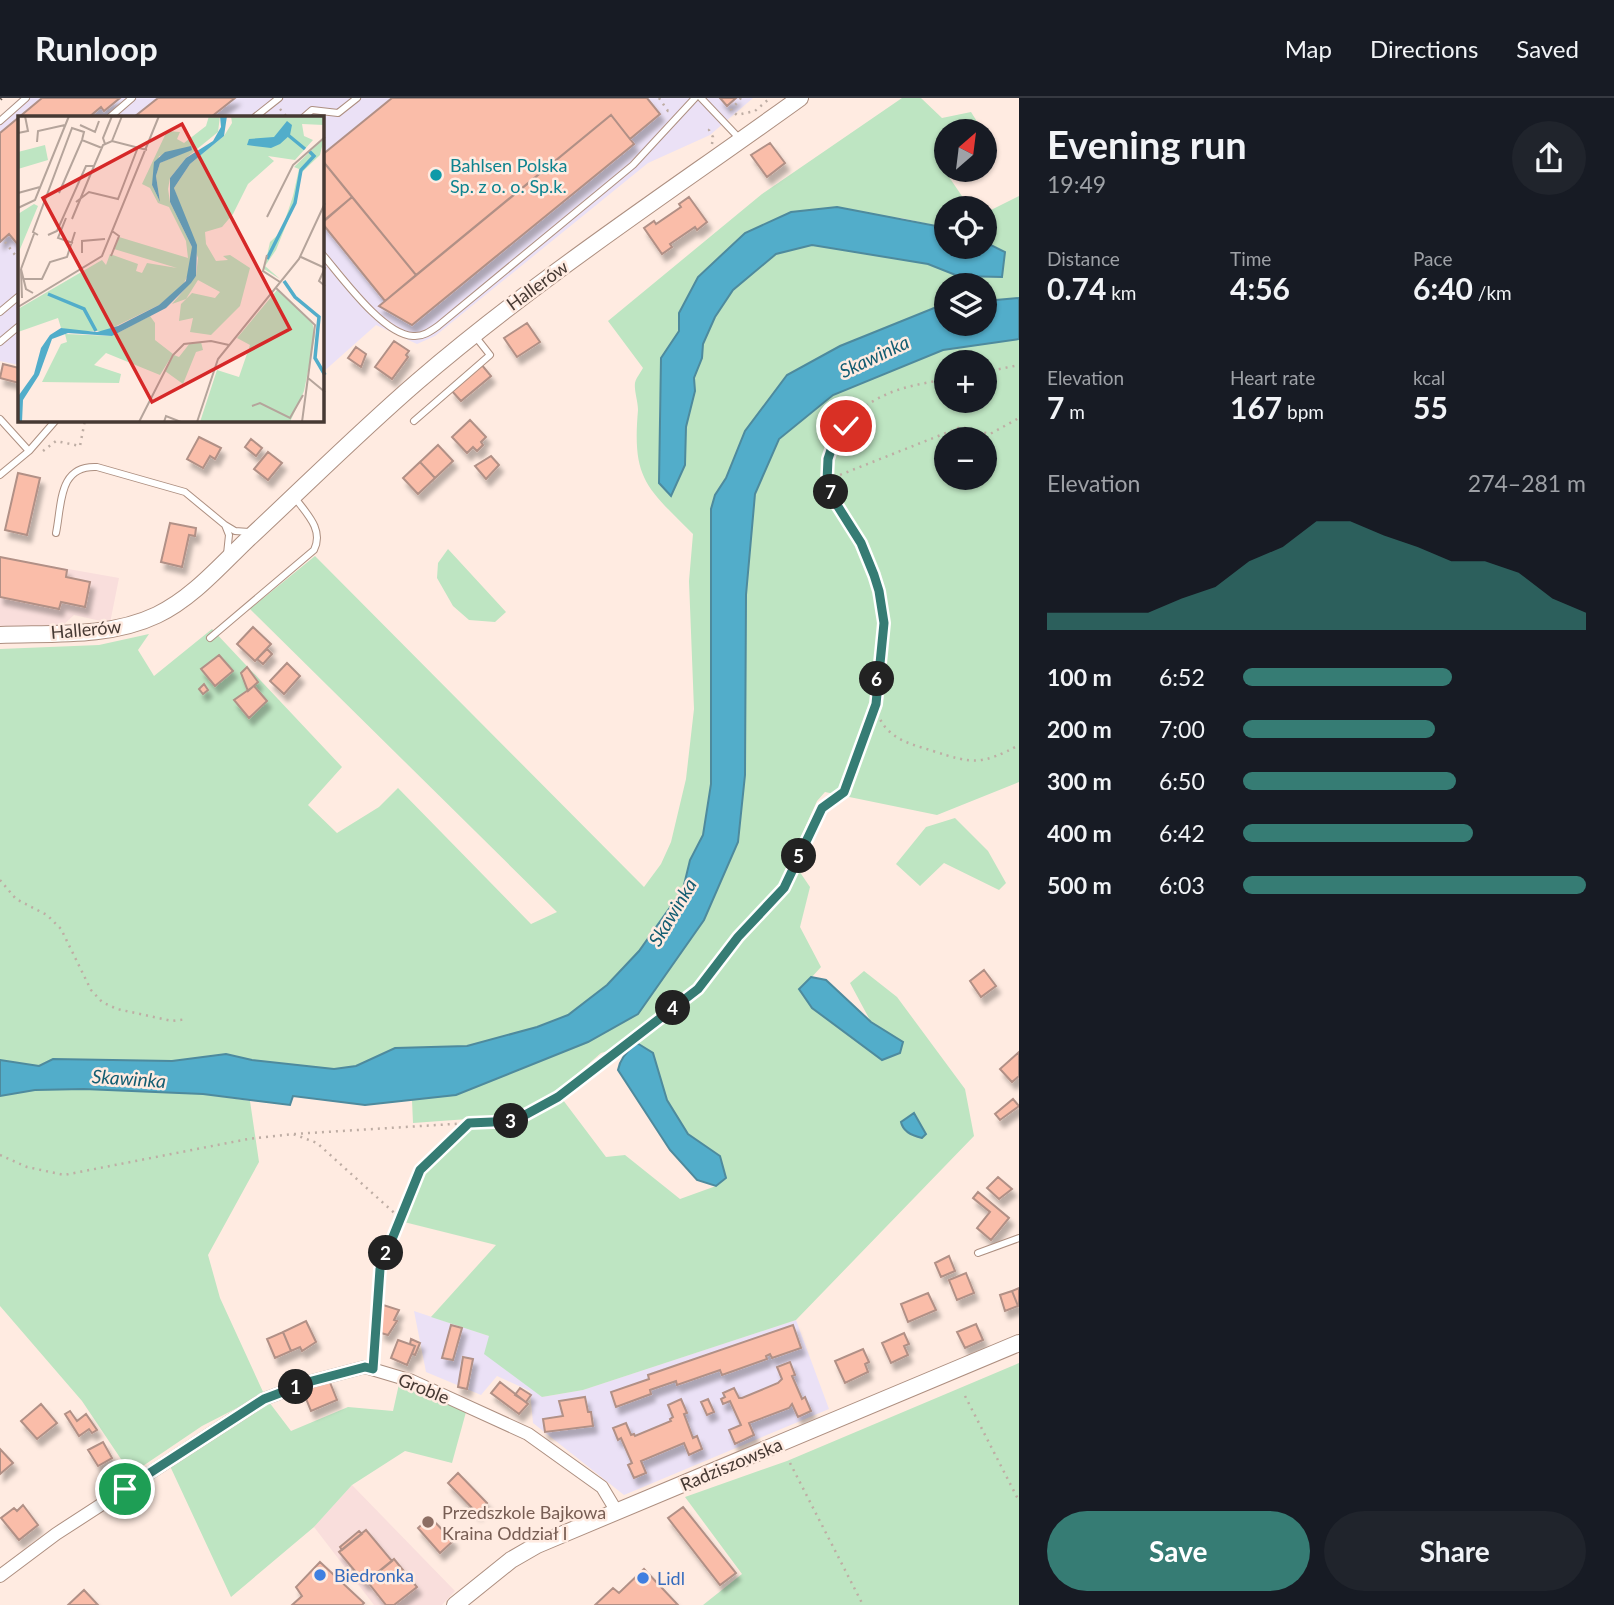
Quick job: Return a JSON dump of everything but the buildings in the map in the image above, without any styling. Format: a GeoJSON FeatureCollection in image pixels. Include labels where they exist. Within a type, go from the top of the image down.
{"type":"FeatureCollection","features":[{"type":"Feature","properties":{"kind":"street","name":"Hallerów"},"geometry":{"type":"LineString","coordinates":[[0,635],[104,630],[141,622],[173,605],[474,334],[526,293],[800,98]]}},
{"type":"Feature","properties":{"kind":"street","name":"Radziszowska"},"geometry":{"type":"LineString","coordinates":[[455,1605],[511,1560],[537,1545],[1019,1343]]}},
{"type":"Feature","properties":{"kind":"street","name":"Groble"},"geometry":{"type":"LineString","coordinates":[[0,1577],[56,1534],[264,1399],[365,1367],[412,1381],[528,1434],[601,1487],[617,1512]]}},
{"type":"Feature","properties":{"kind":"lane"},"geometry":{"type":"LineString","coordinates":[[0,121],[26,98]]}},
{"type":"Feature","properties":{"kind":"lane"},"geometry":{"type":"LineString","coordinates":[[111,116],[132,98]]}},
{"type":"Feature","properties":{"kind":"lane"},"geometry":{"type":"LineString","coordinates":[[257,116],[279,98]]}},
{"type":"Feature","properties":{"kind":"lane"},"geometry":{"type":"LineString","coordinates":[[305,116],[312,110],[338,113],[357,98]]}},
{"type":"Feature","properties":{"kind":"lane"},"geometry":{"type":"LineString","coordinates":[[324,256],[372,313],[412,336],[425,334],[449,318],[633,165],[695,98]]}},
{"type":"Feature","properties":{"kind":"lane"},"geometry":{"type":"LineString","coordinates":[[701,98],[741,139]]}},
{"type":"Feature","properties":{"kind":"lane"},"geometry":{"type":"LineString","coordinates":[[0,312],[18,297]]}},
{"type":"Feature","properties":{"kind":"lane"},"geometry":{"type":"LineString","coordinates":[[0,342],[18,327]]}},
{"type":"Feature","properties":{"kind":"lane"},"geometry":{"type":"LineString","coordinates":[[414,421],[489,355],[474,334]]}},
{"type":"Feature","properties":{"kind":"lane"},"geometry":{"type":"LineString","coordinates":[[0,419],[29,451]]}},
{"type":"Feature","properties":{"kind":"lane"},"geometry":{"type":"LineString","coordinates":[[0,475],[29,451],[54,422]]}},
{"type":"Feature","properties":{"kind":"lane"},"geometry":{"type":"LineString","coordinates":[[57,533],[65,484],[69,476],[87,466],[185,492],[225,525],[244,533],[261,527]]}},
{"type":"Feature","properties":{"kind":"lane"},"geometry":{"type":"LineString","coordinates":[[210,638],[314,550],[318,541],[317,530],[294,496]]}},
{"type":"Feature","properties":{"kind":"lane"},"geometry":{"type":"LineString","coordinates":[[225,525],[229,535],[225,561]]}},
{"type":"Feature","properties":{"kind":"lane"},"geometry":{"type":"LineString","coordinates":[[978,1253],[1019,1238]]}},
{"type":"Feature","properties":{"kind":"path"},"geometry":{"type":"LineString","coordinates":[[659,98],[668,111],[675,105]]}},
{"type":"Feature","properties":{"kind":"path"},"geometry":{"type":"LineString","coordinates":[[741,98],[731,110],[737,115],[755,111],[770,98]]}},
{"type":"Feature","properties":{"kind":"path"},"geometry":{"type":"LineString","coordinates":[[5,242],[18,259]]}},
{"type":"Feature","properties":{"kind":"path"},"geometry":{"type":"LineString","coordinates":[[997,370],[1019,365]]}},
{"type":"Feature","properties":{"kind":"path"},"geometry":{"type":"LineString","coordinates":[[0,1155],[27,1167],[64,1175],[248,1139],[514,1121],[558,1097],[698,989],[738,937],[784,888],[822,808],[844,792],[876,704],[884,623],[879,591],[861,543],[837,505],[827,481],[828,459],[832,447],[853,418],[882,396],[916,384],[934,381]]}},
{"type":"Feature","properties":{"kind":"path"},"geometry":{"type":"LineString","coordinates":[[827,481],[961,427],[990,433],[1019,418]]}},
{"type":"Feature","properties":{"kind":"path"},"geometry":{"type":"LineString","coordinates":[[37,456],[56,441],[80,446],[85,422]]}},
{"type":"Feature","properties":{"kind":"path"},"geometry":{"type":"LineString","coordinates":[[876,704],[883,724],[896,736],[952,757],[967,761],[986,760],[1019,745]]}},
{"type":"Feature","properties":{"kind":"path"},"geometry":{"type":"LineString","coordinates":[[0,880],[16,899],[47,915],[61,929],[91,990],[102,1002],[117,1009],[172,1021],[187,1019]]}},
{"type":"Feature","properties":{"kind":"path"},"geometry":{"type":"LineString","coordinates":[[373,1369],[380,1269],[420,1170],[469,1123]]}},
{"type":"Feature","properties":{"kind":"path"},"geometry":{"type":"LineString","coordinates":[[293,1134],[317,1143],[401,1219]]}},
{"type":"Feature","properties":{"kind":"path"},"geometry":{"type":"LineString","coordinates":[[965,1396],[1019,1502]]}},
{"type":"Feature","properties":{"kind":"path"},"geometry":{"type":"LineString","coordinates":[[790,1463],[863,1605]]}},
{"type":"Feature","properties":{"kind":"shaded area"},"geometry":{"type":"Polygon","coordinates":[[[20,98],[753,98],[710,135],[648,163],[435,336],[417,344],[376,325],[324,371],[324,116],[18,116],[18,365],[0,361],[0,116],[20,98]]]}},
{"type":"Feature","properties":{"kind":"shaded area"},"geometry":{"type":"Polygon","coordinates":[[[0,557],[119,578],[110,623],[74,615],[62,626],[0,628],[0,557]]]}},
{"type":"Feature","properties":{"kind":"shaded area"},"geometry":{"type":"Polygon","coordinates":[[[414,1311],[489,1336],[542,1397],[583,1390],[796,1320],[829,1409],[624,1495],[533,1423],[530,1391],[497,1376],[481,1395],[426,1372],[414,1311]]]}},
{"type":"Feature","properties":{"kind":"shaded area"},"geometry":{"type":"Polygon","coordinates":[[[352,1485],[455,1591],[442,1605],[374,1605],[314,1527],[352,1485]]]}},
{"type":"Feature","properties":{"kind":"green space"},"geometry":{"type":"Polygon","coordinates":[[[902,98],[921,98],[942,118],[971,112],[975,119],[934,119],[934,182],[952,182],[962,196],[934,196],[934,225],[901,218],[791,212],[745,233],[698,277],[679,312],[679,331],[661,358],[659,428],[685,465],[686,427],[703,344],[715,317],[733,290],[776,254],[812,245],[928,264],[950,273],[934,273],[934,308],[840,346],[787,375],[745,431],[726,478],[715,495],[711,509],[711,784],[703,835],[690,860],[683,889],[639,951],[607,985],[568,1015],[537,1027],[467,1046],[395,1048],[356,1066],[334,1069],[251,1060],[226,1054],[172,1061],[53,1059],[39,1066],[0,1060],[0,649],[99,645],[149,634],[138,650],[154,676],[212,629],[342,767],[308,805],[337,833],[379,807],[398,788],[531,924],[557,912],[250,609],[315,556],[644,887],[661,864],[671,842],[686,779],[694,709],[689,581],[693,534],[653,492],[640,467],[635,386],[643,368],[608,321],[762,194],[902,98]]]}},
{"type":"Feature","properties":{"kind":"green space"},"geometry":{"type":"Polygon","coordinates":[[[1019,196],[1019,298],[997,300],[997,273],[964,273],[991,259],[997,259],[997,256],[1005,252],[997,248],[997,207],[1019,196]]]}},
{"type":"Feature","properties":{"kind":"green space"},"geometry":{"type":"Polygon","coordinates":[[[1019,339],[1019,782],[937,815],[825,792],[817,801],[791,859],[810,887],[800,927],[821,967],[800,990],[812,1008],[903,1042],[871,1022],[850,983],[864,971],[897,997],[965,1089],[974,1136],[796,1320],[583,1390],[542,1397],[484,1354],[489,1336],[431,1317],[496,1245],[404,1222],[425,1171],[468,1128],[517,1125],[563,1100],[606,1157],[625,1155],[680,1199],[716,1186],[725,1178],[720,1156],[688,1134],[667,1100],[653,1053],[637,1043],[601,1053],[553,1095],[509,1116],[413,1123],[412,1100],[456,1095],[588,1042],[638,1014],[704,920],[738,842],[745,775],[746,595],[755,494],[779,439],[833,395],[934,354],[934,413],[997,413],[997,350],[943,350],[1019,339]]]}},
{"type":"Feature","properties":{"kind":"green space"},"geometry":{"type":"Polygon","coordinates":[[[448,549],[506,612],[495,622],[469,620],[453,606],[437,578],[438,563],[448,549]]]}},
{"type":"Feature","properties":{"kind":"green space"},"geometry":{"type":"Polygon","coordinates":[[[955,818],[988,851],[1006,883],[999,890],[944,863],[920,886],[896,864],[926,827],[955,818]]]}},
{"type":"Feature","properties":{"kind":"green space"},"geometry":{"type":"Polygon","coordinates":[[[84,1089],[203,1094],[250,1101],[259,1162],[208,1255],[220,1298],[264,1394],[202,1426],[131,1474],[82,1401],[0,1306],[0,1096],[35,1090],[84,1089]]]}},
{"type":"Feature","properties":{"kind":"green space"},"geometry":{"type":"Polygon","coordinates":[[[1019,1363],[1019,1605],[703,1605],[742,1574],[685,1497],[787,1461],[1019,1363]]]}},
{"type":"Feature","properties":{"kind":"green space"},"geometry":{"type":"Polygon","coordinates":[[[399,1384],[466,1412],[452,1463],[405,1451],[352,1485],[314,1527],[231,1597],[170,1466],[269,1402],[291,1431],[348,1407],[393,1411],[399,1384]]]}},
{"type":"Feature","properties":{"kind":"water"},"geometry":{"type":"Polygon","coordinates":[[[837,207],[934,226],[934,259],[997,259],[997,248],[1005,252],[1002,277],[997,277],[997,273],[950,273],[928,264],[812,245],[776,254],[733,290],[715,317],[703,344],[686,427],[685,465],[671,496],[659,483],[661,358],[679,331],[679,313],[698,277],[745,233],[791,212],[837,207]]]}},
{"type":"Feature","properties":{"kind":"water","name":"Skawinka"},"geometry":{"type":"Polygon","coordinates":[[[1019,298],[1019,339],[934,350],[934,354],[833,395],[779,439],[755,494],[746,595],[745,775],[738,842],[704,920],[638,1014],[588,1042],[456,1095],[365,1105],[293,1096],[290,1105],[203,1094],[84,1089],[35,1090],[0,1096],[0,1060],[39,1066],[53,1059],[172,1061],[226,1054],[252,1060],[334,1069],[356,1066],[395,1048],[467,1046],[537,1027],[568,1015],[607,985],[639,951],[683,889],[690,860],[703,835],[711,784],[711,509],[745,431],[787,375],[840,346],[934,308],[934,336],[997,336],[997,300],[1019,298]]]}},
{"type":"Feature","properties":{"kind":"water"},"geometry":{"type":"Polygon","coordinates":[[[811,977],[826,980],[871,1022],[903,1042],[900,1053],[882,1060],[812,1008],[799,989],[811,977]]]}},
{"type":"Feature","properties":{"kind":"water"},"geometry":{"type":"Polygon","coordinates":[[[637,1043],[653,1053],[667,1100],[688,1134],[720,1156],[726,1178],[716,1186],[697,1180],[670,1150],[618,1070],[625,1055],[637,1043]]]}},
{"type":"Feature","properties":{"kind":"water"},"geometry":{"type":"Polygon","coordinates":[[[914,1113],[926,1134],[922,1138],[909,1133],[901,1122],[914,1113]]]}},
{"type":"Feature","properties":{"kind":"place","name":"Bahlsen Polska Sp. z o. o. Sp.k."},"geometry":{"type":"Point","coordinates":[436,175]}},
{"type":"Feature","properties":{"kind":"place","name":"Przedszkole Bajkowa Kraina Oddział I"},"geometry":{"type":"Point","coordinates":[428,1522]}},
{"type":"Feature","properties":{"kind":"place","name":"Biedronka"},"geometry":{"type":"Point","coordinates":[320,1575]}},
{"type":"Feature","properties":{"kind":"place","name":"Lidl"},"geometry":{"type":"Point","coordinates":[643,1578]}},
{"type":"Feature","properties":{"kind":"route"},"geometry":{"type":"LineString","coordinates":[[125,1489],[264,1399],[312,1381],[365,1367],[373,1369],[380,1269],[420,1170],[469,1123],[514,1121],[558,1097],[698,989],[738,937],[784,888],[822,808],[844,792],[876,704],[884,623],[879,591],[861,543],[837,505],[827,481],[828,459],[832,447],[846,426]]}}]}
